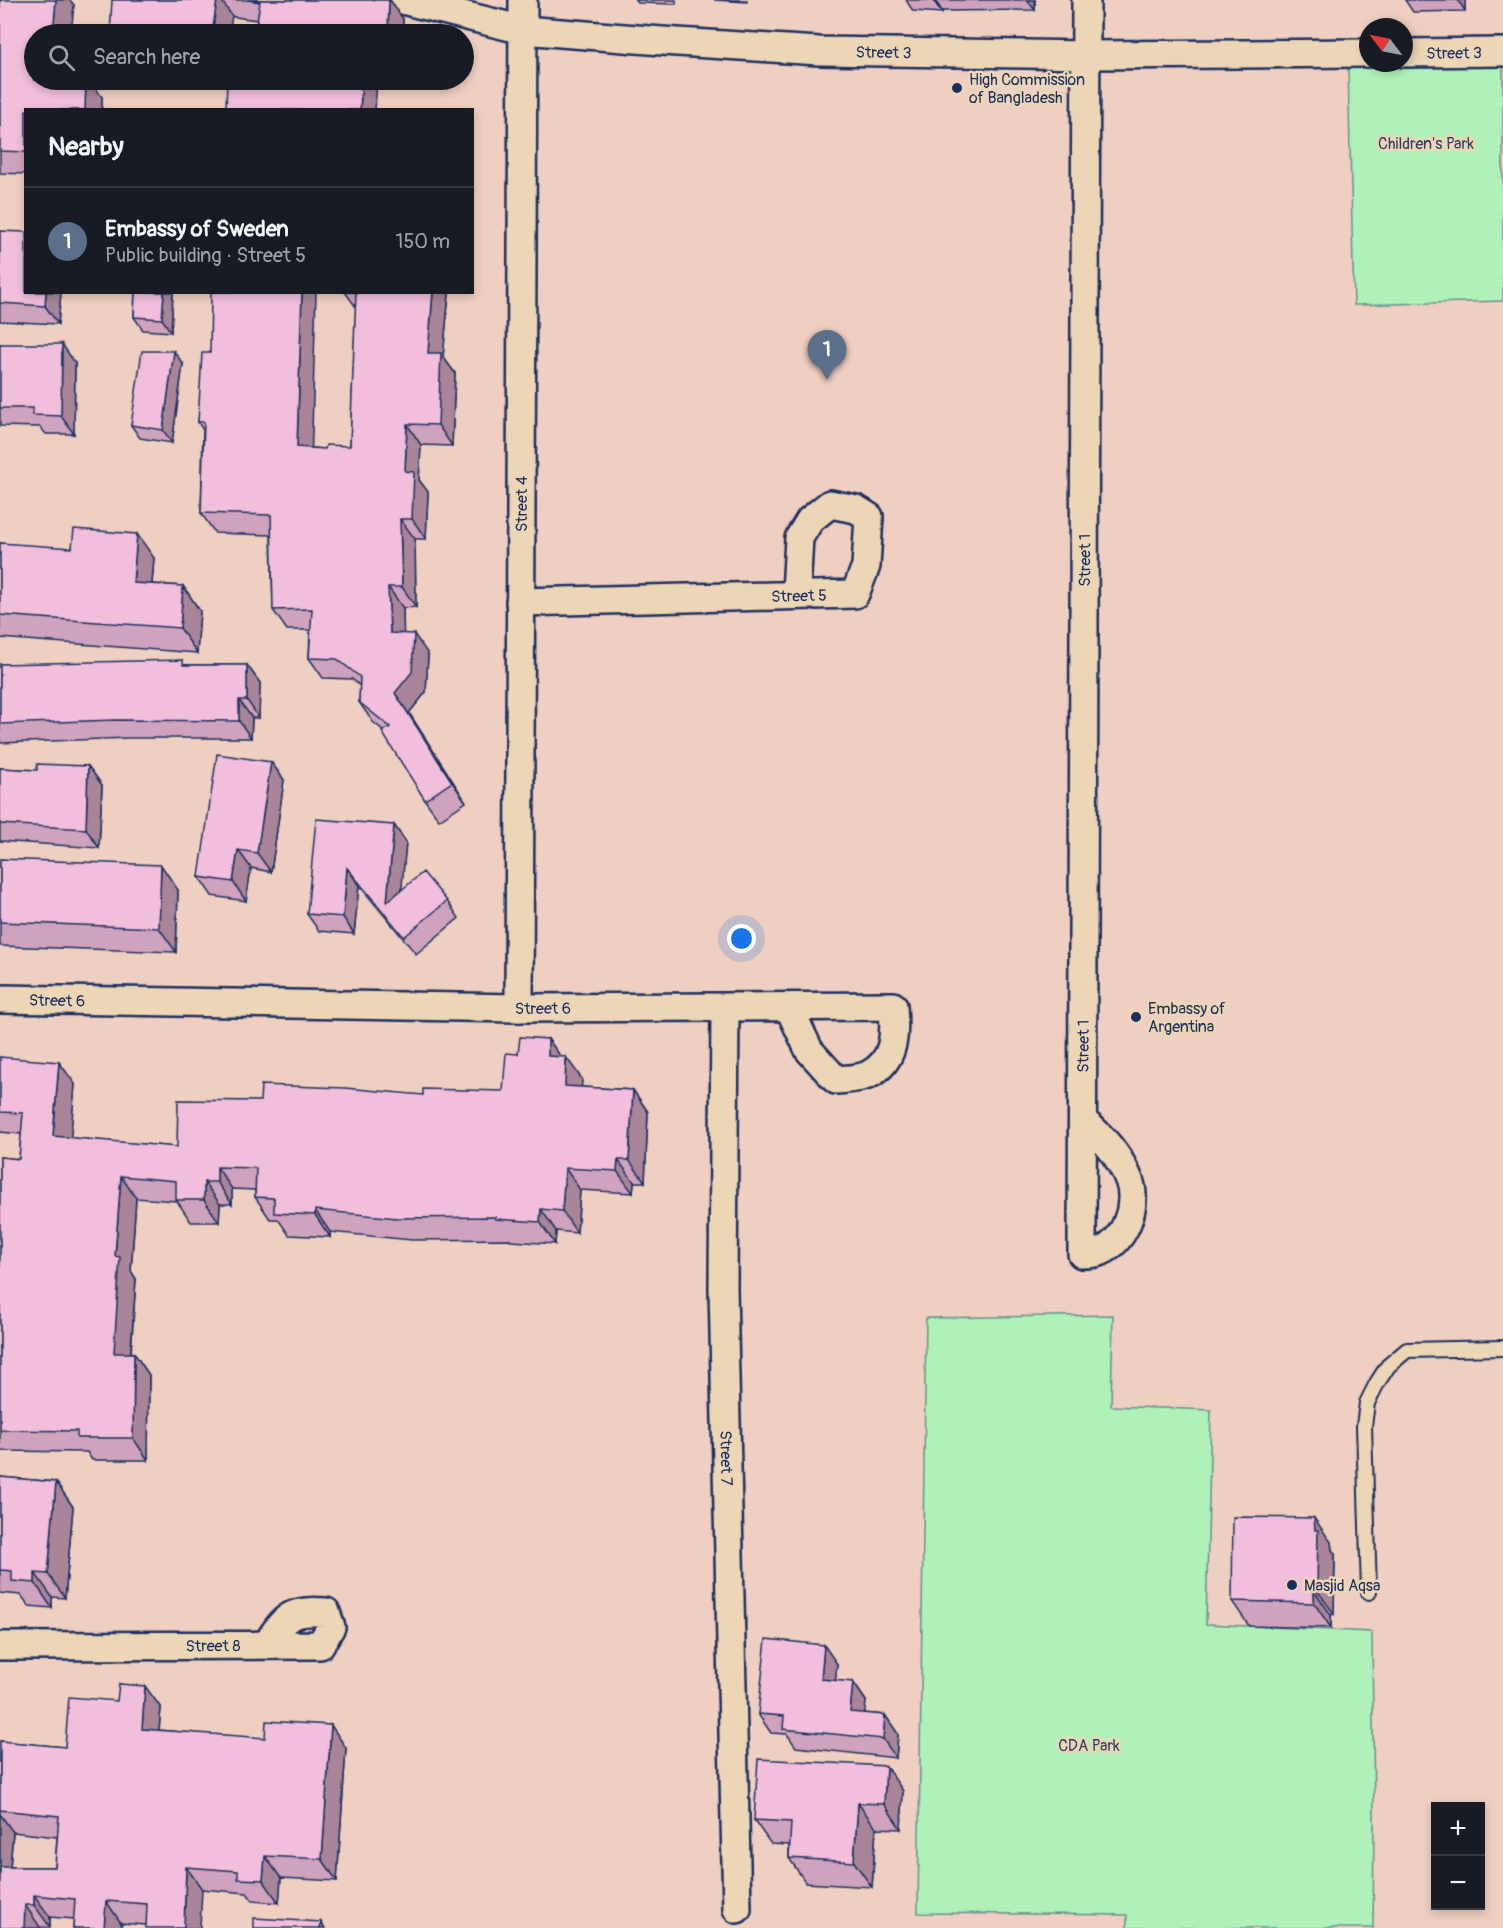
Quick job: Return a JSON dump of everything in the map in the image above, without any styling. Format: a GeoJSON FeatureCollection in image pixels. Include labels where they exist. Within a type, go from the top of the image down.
{"type":"FeatureCollection","features":[{"type":"Feature","properties":{"kind":"street","name":"Street 3"},"geometry":{"type":"LineString","coordinates":[[402,0],[523,30],[819,51],[1087,55],[1359,53]]}},
{"type":"Feature","properties":{"kind":"street","name":"Street 4"},"geometry":{"type":"LineString","coordinates":[[519,1008],[523,0]]}},
{"type":"Feature","properties":{"kind":"street","name":"Street 1"},"geometry":{"type":"LineString","coordinates":[[1083,1121],[1086,0]]}},
{"type":"Feature","properties":{"kind":"street","name":"Street 3"},"geometry":{"type":"LineString","coordinates":[[1413,53],[1503,52]]}},
{"type":"Feature","properties":{"kind":"street","name":"Street 5"},"geometry":{"type":"LineString","coordinates":[[520,602],[855,594],[866,566],[868,517],[856,509],[830,504],[810,520],[799,537],[796,593]]}},
{"type":"Feature","properties":{"kind":"street","name":"Street 6"},"geometry":{"type":"LineString","coordinates":[[0,999],[519,1008],[893,1006],[895,1032],[888,1060],[867,1075],[836,1080],[809,1050],[792,1014]]}},
{"type":"Feature","properties":{"kind":"street","name":"Street 7"},"geometry":{"type":"LineString","coordinates":[[725,1008],[723,1300],[737,1909]]}},
{"type":"Feature","properties":{"kind":"street","name":"Street 8"},"geometry":{"type":"LineString","coordinates":[[0,1646],[320,1645],[331,1627],[326,1612],[305,1611],[282,1621],[269,1641]]}},
{"type":"Feature","properties":{"kind":"lane"},"geometry":{"type":"LineString","coordinates":[[1369,1592],[1364,1426],[1367,1403],[1377,1383],[1388,1366],[1407,1350],[1503,1348]]}},
{"type":"Feature","properties":{"kind":"green space","name":"Children's Park"},"geometry":{"type":"Polygon","coordinates":[[[1503,63],[1503,301],[1354,305],[1348,67],[1359,67],[1359,72],[1413,72],[1413,65],[1503,63]]]}},
{"type":"Feature","properties":{"kind":"green space","name":"CDA Park"},"geometry":{"type":"Polygon","coordinates":[[[1113,1315],[1111,1406],[1211,1410],[1206,1624],[1372,1632],[1373,1928],[1127,1928],[1127,1915],[918,1913],[926,1318],[1113,1315]]]}},
{"type":"Feature","properties":{"kind":"building"},"geometry":{"type":"Polygon","coordinates":[[[0,0],[56,0],[54,24],[24,24],[24,90],[86,90],[85,108],[24,108],[24,152],[0,151],[0,0]]]}},
{"type":"Feature","properties":{"kind":"building"},"geometry":{"type":"Polygon","coordinates":[[[112,0],[217,0],[213,24],[111,24],[112,0]]]}},
{"type":"Feature","properties":{"kind":"building"},"geometry":{"type":"Polygon","coordinates":[[[247,0],[389,0],[388,24],[257,24],[260,2],[247,0]]]}},
{"type":"Feature","properties":{"kind":"building"},"geometry":{"type":"Polygon","coordinates":[[[227,90],[361,90],[360,108],[226,108],[227,90]]]}},
{"type":"Feature","properties":{"kind":"building"},"geometry":{"type":"Polygon","coordinates":[[[0,231],[24,232],[24,294],[46,294],[45,306],[0,303],[0,231]]]}},
{"type":"Feature","properties":{"kind":"building"},"geometry":{"type":"Polygon","coordinates":[[[135,294],[164,294],[162,319],[134,317],[135,294]]]}},
{"type":"Feature","properties":{"kind":"building"},"geometry":{"type":"Polygon","coordinates":[[[211,294],[302,294],[297,447],[325,449],[326,445],[350,446],[356,294],[433,294],[428,353],[441,353],[438,425],[407,424],[405,471],[414,472],[412,519],[400,519],[402,587],[388,587],[390,633],[414,634],[412,672],[395,693],[452,782],[425,800],[382,732],[390,727],[359,702],[360,677],[337,659],[309,658],[312,609],[273,610],[271,515],[201,513],[204,422],[198,422],[202,353],[210,353],[211,294]]]}},
{"type":"Feature","properties":{"kind":"building"},"geometry":{"type":"Polygon","coordinates":[[[0,344],[62,344],[61,416],[33,415],[33,408],[0,408],[0,344]]]}},
{"type":"Feature","properties":{"kind":"building"},"geometry":{"type":"Polygon","coordinates":[[[142,351],[174,351],[163,430],[131,425],[142,351]]]}},
{"type":"Feature","properties":{"kind":"building"},"geometry":{"type":"Polygon","coordinates":[[[74,529],[137,534],[133,583],[183,586],[180,628],[0,615],[0,543],[72,548],[74,529]]]}},
{"type":"Feature","properties":{"kind":"building"},"geometry":{"type":"Polygon","coordinates":[[[183,660],[183,665],[247,665],[247,700],[239,700],[239,721],[115,720],[0,724],[0,664],[183,660]]]}},
{"type":"Feature","properties":{"kind":"building"},"geometry":{"type":"Polygon","coordinates":[[[217,754],[271,762],[257,853],[238,850],[233,882],[199,877],[217,754]]]}},
{"type":"Feature","properties":{"kind":"building"},"geometry":{"type":"Polygon","coordinates":[[[37,764],[88,766],[86,829],[0,824],[0,768],[37,770],[37,764]]]}},
{"type":"Feature","properties":{"kind":"building"},"geometry":{"type":"Polygon","coordinates":[[[316,819],[394,825],[387,902],[423,872],[447,901],[404,937],[347,868],[343,917],[307,914],[316,819]]]}},
{"type":"Feature","properties":{"kind":"building"},"geometry":{"type":"Polygon","coordinates":[[[0,859],[161,865],[159,928],[0,922],[0,859]]]}},
{"type":"Feature","properties":{"kind":"building"},"geometry":{"type":"Polygon","coordinates":[[[520,1037],[548,1039],[548,1056],[566,1057],[565,1086],[633,1090],[629,1160],[618,1160],[617,1171],[565,1168],[562,1211],[541,1209],[540,1222],[495,1219],[496,1217],[397,1218],[315,1210],[315,1215],[274,1213],[274,1198],[255,1197],[256,1168],[217,1167],[217,1182],[204,1182],[204,1200],[176,1200],[176,1181],[121,1176],[115,1256],[120,1257],[114,1353],[134,1353],[133,1438],[77,1438],[77,1431],[0,1430],[0,1157],[19,1159],[23,1113],[0,1112],[0,1057],[59,1062],[53,1136],[177,1147],[178,1100],[260,1101],[261,1085],[345,1088],[423,1095],[423,1089],[503,1091],[506,1053],[518,1054],[520,1037]]]}},
{"type":"Feature","properties":{"kind":"building"},"geometry":{"type":"Polygon","coordinates":[[[0,1477],[56,1482],[48,1574],[35,1573],[35,1583],[12,1581],[12,1571],[0,1570],[0,1477]]]}},
{"type":"Feature","properties":{"kind":"building"},"geometry":{"type":"Polygon","coordinates":[[[1233,1517],[1314,1518],[1315,1530],[1318,1530],[1317,1590],[1314,1590],[1314,1603],[1232,1601],[1233,1517]]]}},
{"type":"Feature","properties":{"kind":"building"},"geometry":{"type":"Polygon","coordinates":[[[766,1639],[824,1645],[821,1679],[853,1682],[850,1712],[885,1715],[883,1739],[783,1729],[784,1716],[758,1714],[766,1639]]]}},
{"type":"Feature","properties":{"kind":"building"},"geometry":{"type":"Polygon","coordinates":[[[119,1684],[145,1686],[142,1729],[265,1738],[266,1721],[331,1725],[322,1859],[265,1856],[263,1880],[238,1879],[238,1871],[186,1867],[184,1928],[146,1928],[147,1904],[106,1901],[104,1928],[73,1928],[75,1899],[34,1895],[34,1905],[25,1905],[24,1928],[0,1928],[0,1867],[55,1867],[59,1816],[0,1810],[0,1741],[65,1747],[69,1697],[117,1701],[119,1684]]]}},
{"type":"Feature","properties":{"kind":"building"},"geometry":{"type":"Polygon","coordinates":[[[758,1759],[886,1766],[884,1804],[858,1803],[854,1862],[789,1858],[791,1822],[754,1820],[758,1759]]]}},
{"type":"Feature","properties":{"kind":"building"},"geometry":{"type":"Polygon","coordinates":[[[254,1918],[321,1922],[320,1928],[254,1928],[254,1918]]]}},
{"type":"Feature","properties":{"kind":"place","name":"High Commission of Bangladesh"},"geometry":{"type":"Point","coordinates":[957,88]}},
{"type":"Feature","properties":{"kind":"place","name":"Embassy of Sweden"},"geometry":{"type":"Point","coordinates":[827,380]}},
{"type":"Feature","properties":{"kind":"place","name":"Embassy of Argentina"},"geometry":{"type":"Point","coordinates":[1136,1017]}},
{"type":"Feature","properties":{"kind":"place","name":"Masjid Aqsa"},"geometry":{"type":"Point","coordinates":[1292,1585]}}]}
